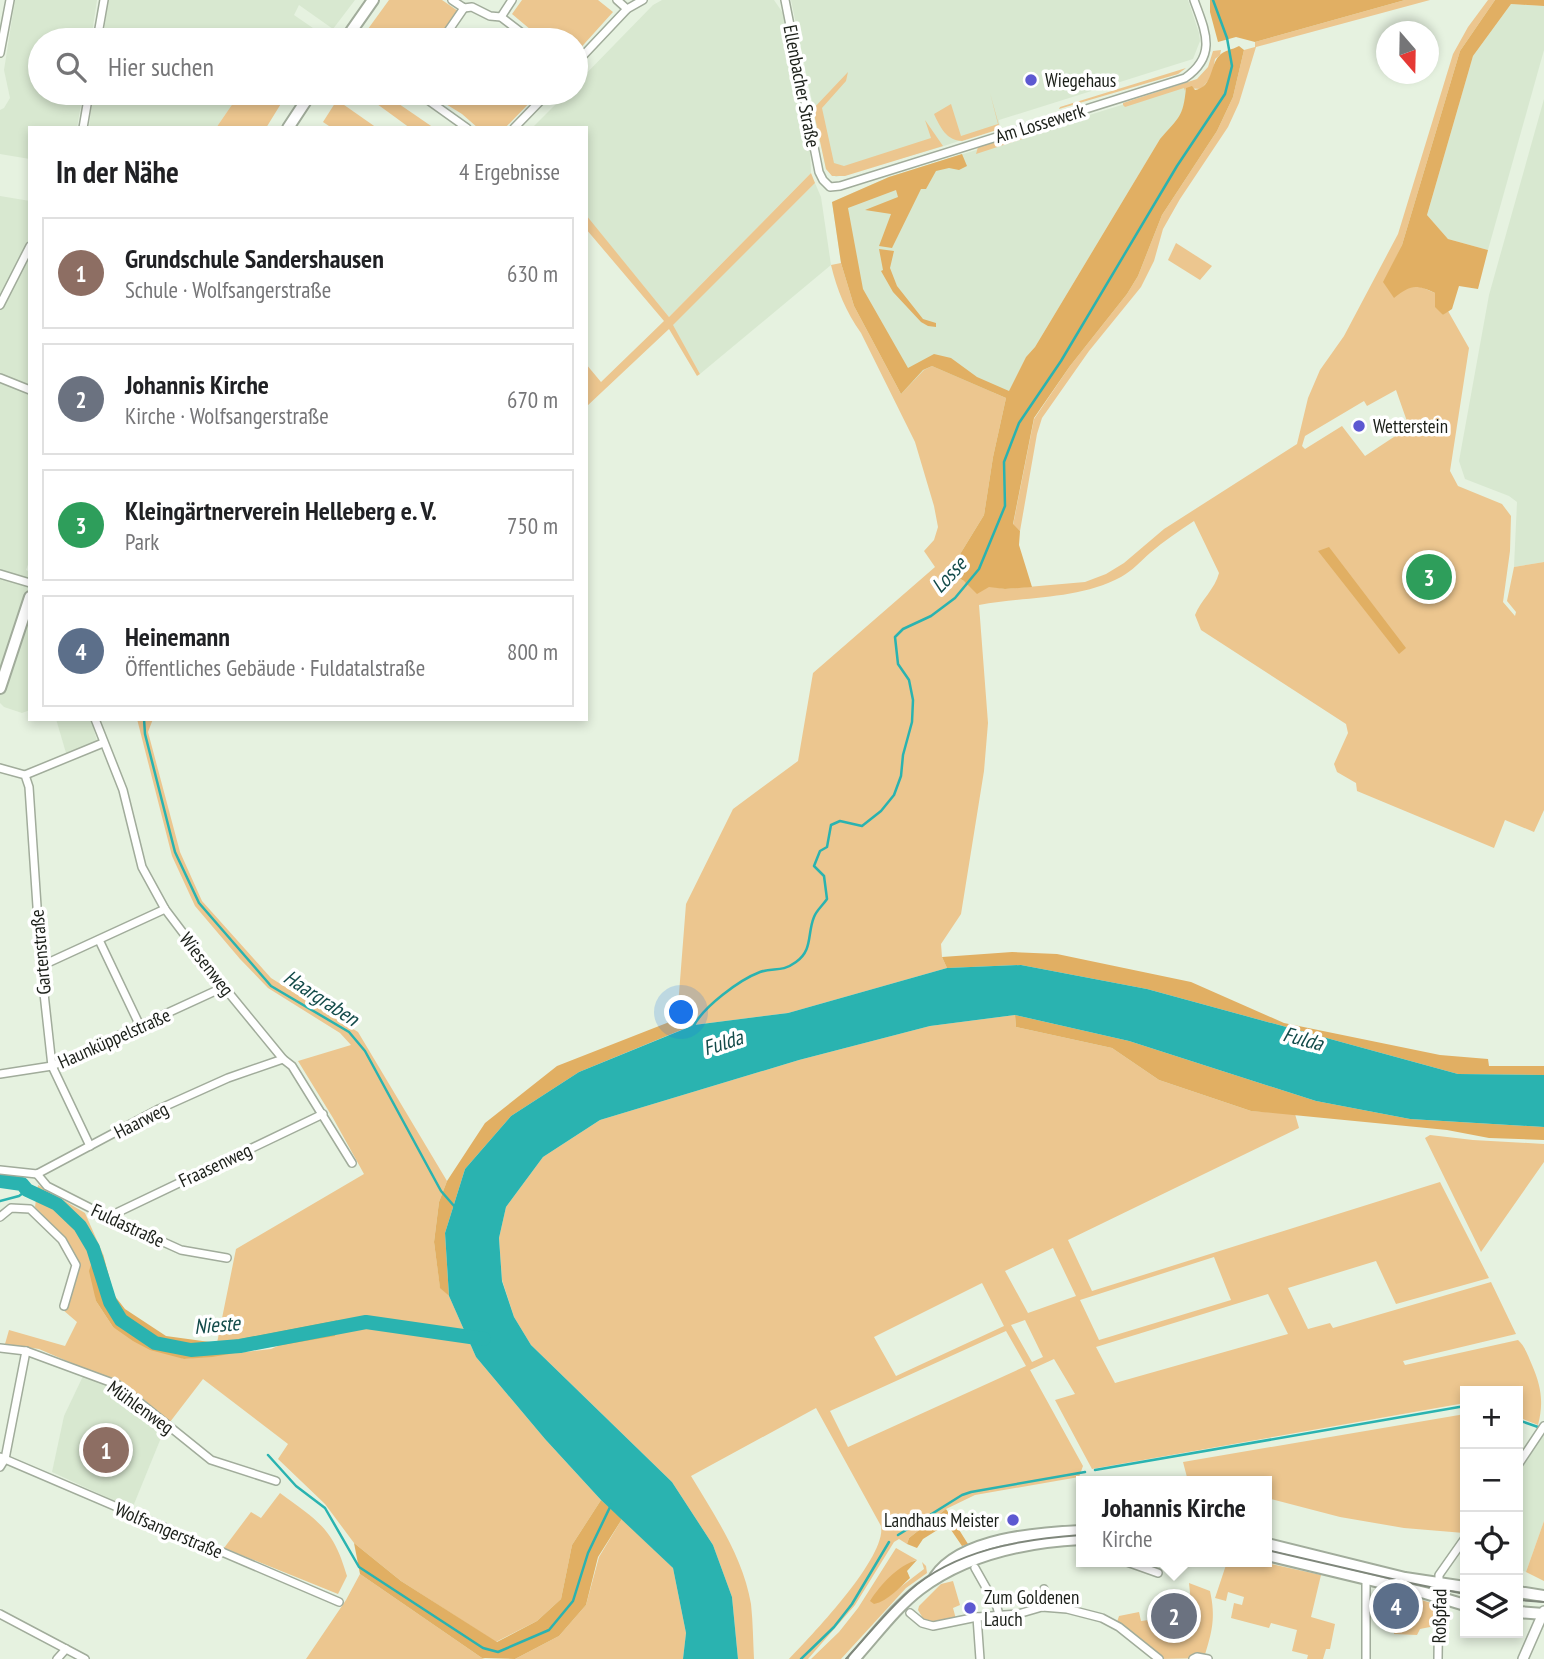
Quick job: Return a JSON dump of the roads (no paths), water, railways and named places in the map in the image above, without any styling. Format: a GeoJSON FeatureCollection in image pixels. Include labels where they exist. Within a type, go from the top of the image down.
{"type":"FeatureCollection","features":[{"type":"Feature","properties":{"kind":"main road"},"geometry":{"type":"LineString","coordinates":[[353,28],[373,0]]}},
{"type":"Feature","properties":{"kind":"main road"},"geometry":{"type":"LineString","coordinates":[[292,126],[304,105]]}},
{"type":"Feature","properties":{"kind":"main road"},"geometry":{"type":"LineString","coordinates":[[0,688],[28,603]]}},
{"type":"Feature","properties":{"kind":"main road"},"geometry":{"type":"LineString","coordinates":[[933,1580],[948,1563],[995,1542],[1021,1535],[1076,1531]]}},
{"type":"Feature","properties":{"kind":"main road"},"geometry":{"type":"LineString","coordinates":[[853,1659],[895,1612],[933,1580],[972,1560],[1006,1549],[1076,1540]]}},
{"type":"Feature","properties":{"kind":"main road"},"geometry":{"type":"LineString","coordinates":[[1272,1545],[1405,1578],[1460,1586]]}},
{"type":"Feature","properties":{"kind":"main road"},"geometry":{"type":"LineString","coordinates":[[1272,1556],[1460,1604]]}},
{"type":"Feature","properties":{"kind":"main road"},"geometry":{"type":"LineString","coordinates":[[1523,1593],[1544,1596]]}},
{"type":"Feature","properties":{"kind":"main road"},"geometry":{"type":"LineString","coordinates":[[1523,1612],[1544,1613]]}},
{"type":"Feature","properties":{"kind":"street"},"geometry":{"type":"LineString","coordinates":[[0,53],[10,0]]}},
{"type":"Feature","properties":{"kind":"street"},"geometry":{"type":"LineString","coordinates":[[99,28],[104,0]]}},
{"type":"Feature","properties":{"kind":"street"},"geometry":{"type":"LineString","coordinates":[[452,0],[464,8],[472,7],[489,16],[501,16],[516,28]]}},
{"type":"Feature","properties":{"kind":"street"},"geometry":{"type":"LineString","coordinates":[[501,16],[512,0]]}},
{"type":"Feature","properties":{"kind":"street"},"geometry":{"type":"LineString","coordinates":[[617,0],[627,9]]}},
{"type":"Feature","properties":{"kind":"street"},"geometry":{"type":"LineString","coordinates":[[588,50],[627,9],[643,0]]}},
{"type":"Feature","properties":{"kind":"street","name":"Ellenbacher Straße"},"geometry":{"type":"LineString","coordinates":[[785,0],[819,172]]}},
{"type":"Feature","properties":{"kind":"street","name":"Am Lossewerk"},"geometry":{"type":"LineString","coordinates":[[819,172],[822,180],[830,187],[840,186],[1185,78],[1197,69],[1207,49],[1195,0]]}},
{"type":"Feature","properties":{"kind":"street"},"geometry":{"type":"LineString","coordinates":[[450,28],[464,8]]}},
{"type":"Feature","properties":{"kind":"street"},"geometry":{"type":"LineString","coordinates":[[83,126],[87,105]]}},
{"type":"Feature","properties":{"kind":"street"},"geometry":{"type":"LineString","coordinates":[[435,105],[464,126]]}},
{"type":"Feature","properties":{"kind":"street"},"geometry":{"type":"LineString","coordinates":[[516,126],[536,105]]}},
{"type":"Feature","properties":{"kind":"street"},"geometry":{"type":"LineString","coordinates":[[0,305],[28,250]]}},
{"type":"Feature","properties":{"kind":"street"},"geometry":{"type":"LineString","coordinates":[[0,377],[28,389]]}},
{"type":"Feature","properties":{"kind":"street"},"geometry":{"type":"LineString","coordinates":[[0,574],[28,582]]}},
{"type":"Feature","properties":{"kind":"street","name":"Wiesenweg"},"geometry":{"type":"LineString","coordinates":[[96,721],[123,790],[142,867],[165,909],[224,987],[283,1059],[292,1066],[352,1163]]}},
{"type":"Feature","properties":{"kind":"street"},"geometry":{"type":"LineString","coordinates":[[0,768],[25,775],[103,743]]}},
{"type":"Feature","properties":{"kind":"street","name":"Gartenstraße"},"geometry":{"type":"LineString","coordinates":[[25,775],[29,787],[41,966],[52,1066],[90,1146]]}},
{"type":"Feature","properties":{"kind":"street"},"geometry":{"type":"LineString","coordinates":[[41,966],[165,909]]}},
{"type":"Feature","properties":{"kind":"street"},"geometry":{"type":"LineString","coordinates":[[99,940],[140,1026]]}},
{"type":"Feature","properties":{"kind":"street","name":"Haunküppelstraße"},"geometry":{"type":"LineString","coordinates":[[0,1074],[52,1066],[224,987]]}},
{"type":"Feature","properties":{"kind":"street","name":"Haarweg"},"geometry":{"type":"LineString","coordinates":[[37,1174],[159,1110],[228,1078],[283,1059]]}},
{"type":"Feature","properties":{"kind":"street","name":"Fraasenweg"},"geometry":{"type":"LineString","coordinates":[[108,1217],[323,1114]]}},
{"type":"Feature","properties":{"kind":"street"},"geometry":{"type":"LineString","coordinates":[[0,1170],[37,1174]]}},
{"type":"Feature","properties":{"kind":"street","name":"Fuldastraße"},"geometry":{"type":"LineString","coordinates":[[37,1174],[47,1186],[181,1250],[227,1258]]}},
{"type":"Feature","properties":{"kind":"street"},"geometry":{"type":"LineString","coordinates":[[0,1217],[11,1209],[30,1209],[62,1240],[76,1265],[64,1306]]}},
{"type":"Feature","properties":{"kind":"street","name":"Mühlenweg"},"geometry":{"type":"LineString","coordinates":[[0,1348],[26,1350],[118,1385],[211,1460],[276,1481]]}},
{"type":"Feature","properties":{"kind":"street"},"geometry":{"type":"LineString","coordinates":[[0,1467],[26,1350]]}},
{"type":"Feature","properties":{"kind":"street"},"geometry":{"type":"LineString","coordinates":[[1523,1458],[1544,1426]]}},
{"type":"Feature","properties":{"kind":"street","name":"Wolfsangerstraße"},"geometry":{"type":"LineString","coordinates":[[2,1458],[339,1602]]}},
{"type":"Feature","properties":{"kind":"street","name":"Roßpfad"},"geometry":{"type":"LineString","coordinates":[[1438,1659],[1439,1576],[1460,1545]]}},
{"type":"Feature","properties":{"kind":"street"},"geometry":{"type":"LineString","coordinates":[[1141,1567],[1158,1573]]}},
{"type":"Feature","properties":{"kind":"street"},"geometry":{"type":"LineString","coordinates":[[975,1568],[999,1615]]}},
{"type":"Feature","properties":{"kind":"street"},"geometry":{"type":"LineString","coordinates":[[1366,1578],[1366,1659]]}},
{"type":"Feature","properties":{"kind":"street"},"geometry":{"type":"LineString","coordinates":[[1042,1607],[1044,1589]]}},
{"type":"Feature","properties":{"kind":"street"},"geometry":{"type":"LineString","coordinates":[[910,1613],[922,1623],[933,1626],[977,1617],[1018,1614],[1042,1607],[1068,1609],[1102,1618],[1119,1627],[1159,1659]]}},
{"type":"Feature","properties":{"kind":"street"},"geometry":{"type":"LineString","coordinates":[[1523,1659],[1544,1613]]}},
{"type":"Feature","properties":{"kind":"street"},"geometry":{"type":"LineString","coordinates":[[0,1614],[85,1659]]}},
{"type":"Feature","properties":{"kind":"street"},"geometry":{"type":"LineString","coordinates":[[977,1617],[980,1659]]}},
{"type":"Feature","properties":{"kind":"street"},"geometry":{"type":"LineString","coordinates":[[57,1659],[66,1649]]}},
{"type":"Feature","properties":{"kind":"street"},"geometry":{"type":"LineString","coordinates":[[1193,1659],[1208,1659]]}},
{"type":"Feature","properties":{"kind":"water","name":"Fulda"},"geometry":{"type":"Polygon","coordinates":[[[1021,965],[1147,989],[1458,1074],[1544,1075],[1544,1127],[1410,1119],[1316,1101],[1129,1041],[1015,1015],[930,1026],[799,1060],[600,1120],[543,1157],[506,1207],[499,1238],[502,1281],[514,1317],[531,1345],[672,1482],[713,1545],[732,1597],[738,1659],[683,1659],[686,1633],[673,1568],[601,1500],[476,1357],[449,1296],[445,1233],[465,1169],[511,1116],[579,1072],[694,1025],[788,1013],[947,968],[1021,965]]]}},
{"type":"Feature","properties":{"kind":"waterway","name":"Losse"},"geometry":{"type":"LineString","coordinates":[[693,1027],[713,1003],[742,981],[760,972],[786,968],[801,957],[807,947],[815,915],[827,899],[824,876],[814,866],[820,851],[827,847],[831,825],[840,821],[862,826],[881,811],[894,795],[901,776],[903,755],[912,722],[913,700],[909,680],[898,664],[895,637],[903,629],[931,616],[955,598],[979,569],[1005,506],[1004,462],[1019,423],[1061,361],[1177,166],[1225,94],[1232,66],[1227,38],[1213,0]]}},
{"type":"Feature","properties":{"kind":"waterway","name":"Haargraben"},"geometry":{"type":"LineString","coordinates":[[144,721],[145,734],[175,852],[199,903],[271,986],[349,1032],[365,1051],[441,1191],[455,1207]]}},
{"type":"Feature","properties":{"kind":"waterway","name":"Nieste"},"geometry":{"type":"LineString","coordinates":[[0,1181],[22,1184],[27,1190],[57,1204],[80,1226],[93,1248],[110,1302],[121,1320],[155,1343],[191,1350],[240,1346],[366,1322],[484,1339]]}},
{"type":"Feature","properties":{"kind":"waterway","name":"Nieste"},"geometry":{"type":"LineString","coordinates":[[0,1201],[19,1196],[27,1190]]}},
{"type":"Feature","properties":{"kind":"waterway"},"geometry":{"type":"LineString","coordinates":[[1095,1470],[1460,1407]]}},
{"type":"Feature","properties":{"kind":"waterway"},"geometry":{"type":"LineString","coordinates":[[1523,1422],[1538,1427]]}},
{"type":"Feature","properties":{"kind":"waterway"},"geometry":{"type":"LineString","coordinates":[[268,1455],[296,1486],[325,1508],[359,1567],[483,1648],[498,1652],[549,1630],[573,1601],[588,1553],[611,1505]]}},
{"type":"Feature","properties":{"kind":"waterway"},"geometry":{"type":"LineString","coordinates":[[898,1535],[962,1495],[1085,1472]]}},
{"type":"Feature","properties":{"kind":"waterway"},"geometry":{"type":"LineString","coordinates":[[801,1659],[834,1627],[852,1604],[889,1542]]}},
{"type":"Feature","properties":{"kind":"tram line"},"geometry":{"type":"LineString","coordinates":[[846,1659],[909,1591],[947,1566],[990,1549],[1076,1536]]}},
{"type":"Feature","properties":{"kind":"tram line"},"geometry":{"type":"LineString","coordinates":[[1272,1551],[1460,1593]]}},
{"type":"Feature","properties":{"kind":"tram line"},"geometry":{"type":"LineString","coordinates":[[1523,1600],[1544,1602]]}},
{"type":"Feature","properties":{"kind":"place","name":"Wiegehaus"},"geometry":{"type":"Point","coordinates":[1031,80]}},
{"type":"Feature","properties":{"kind":"place","name":"Wetterstein"},"geometry":{"type":"Point","coordinates":[1359,426]}},
{"type":"Feature","properties":{"kind":"place","name":"Kleingärtnerverein Helleberg e. V."},"geometry":{"type":"Point","coordinates":[1429,577]}},
{"type":"Feature","properties":{"kind":"place","name":"Grundschule Sandershausen"},"geometry":{"type":"Point","coordinates":[106,1450]}},
{"type":"Feature","properties":{"kind":"place","name":"Landhaus Meister"},"geometry":{"type":"Point","coordinates":[1013,1520]}},
{"type":"Feature","properties":{"kind":"place","name":"Heinemann"},"geometry":{"type":"Point","coordinates":[1396,1606]}},
{"type":"Feature","properties":{"kind":"place","name":"Zum Goldenen Lauch"},"geometry":{"type":"Point","coordinates":[970,1608]}},
{"type":"Feature","properties":{"kind":"place","name":"Johannis Kirche"},"geometry":{"type":"Point","coordinates":[1174,1616]}}]}
